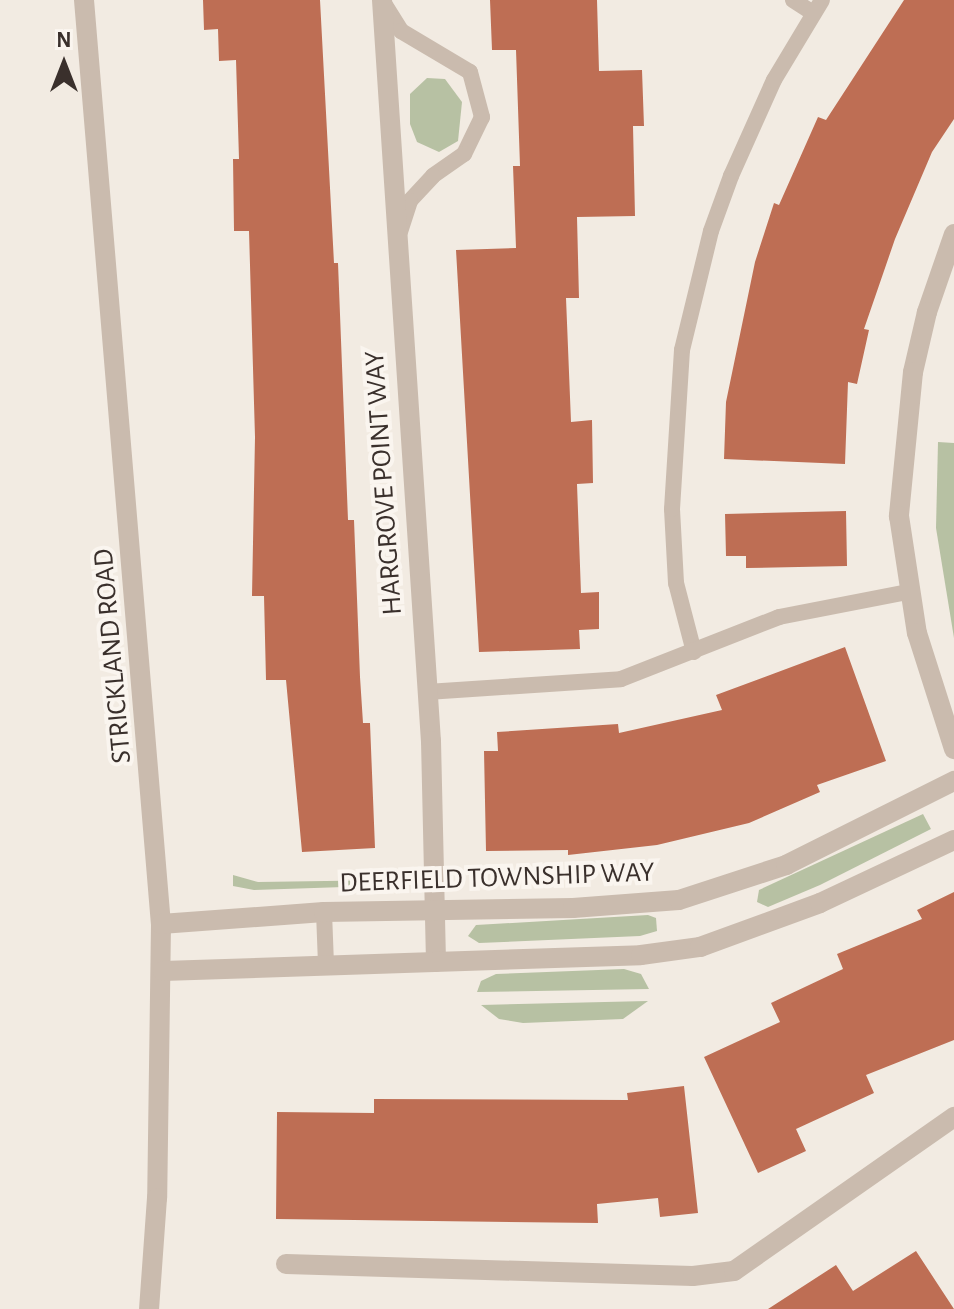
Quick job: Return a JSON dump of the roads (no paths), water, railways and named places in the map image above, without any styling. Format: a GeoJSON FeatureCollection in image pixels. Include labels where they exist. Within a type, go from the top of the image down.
{"type":"FeatureCollection","features":[{"type":"Feature","properties":{"kind":"street","name":"STRICKLAND ROAD"},"geometry":{"type":"LineString","coordinates":[[84,0],[161,924],[163,971],[149,1309]]}},
{"type":"Feature","properties":{"kind":"street","name":"HARGROVE POINT WAY"},"geometry":{"type":"LineString","coordinates":[[383,0],[427,692],[436,962]]}},
{"type":"Feature","properties":{"kind":"street"},"geometry":{"type":"LineString","coordinates":[[954,234],[927,312],[909,399],[899,516],[908,592],[939,714],[954,749]]}},
{"type":"Feature","properties":{"kind":"street","name":"DEERFIELD TOWNSHIP WAY"},"geometry":{"type":"LineString","coordinates":[[161,924],[324,912],[632,906],[679,900],[786,865],[954,781]]}},
{"type":"Feature","properties":{"kind":"street"},"geometry":{"type":"LineString","coordinates":[[163,971],[641,955],[710,944],[820,903],[954,840]]}},
{"type":"Feature","properties":{"kind":"street"},"geometry":{"type":"LineString","coordinates":[[286,1264],[725,1273],[747,1264],[951,1125]]}},
{"type":"Feature","properties":{"kind":"lane"},"geometry":{"type":"LineString","coordinates":[[383,0],[401,31],[470,72],[482,117],[480,131],[464,154],[433,176],[410,201],[397,248]]}},
{"type":"Feature","properties":{"kind":"lane"},"geometry":{"type":"LineString","coordinates":[[694,652],[676,583],[672,509],[682,350],[707,245],[731,176],[774,80],[817,6],[793,0]]}},
{"type":"Feature","properties":{"kind":"lane"},"geometry":{"type":"LineString","coordinates":[[427,692],[621,679],[779,617],[908,592]]}},
{"type":"Feature","properties":{"kind":"lane"},"geometry":{"type":"LineString","coordinates":[[324,912],[326,964]]}}]}
